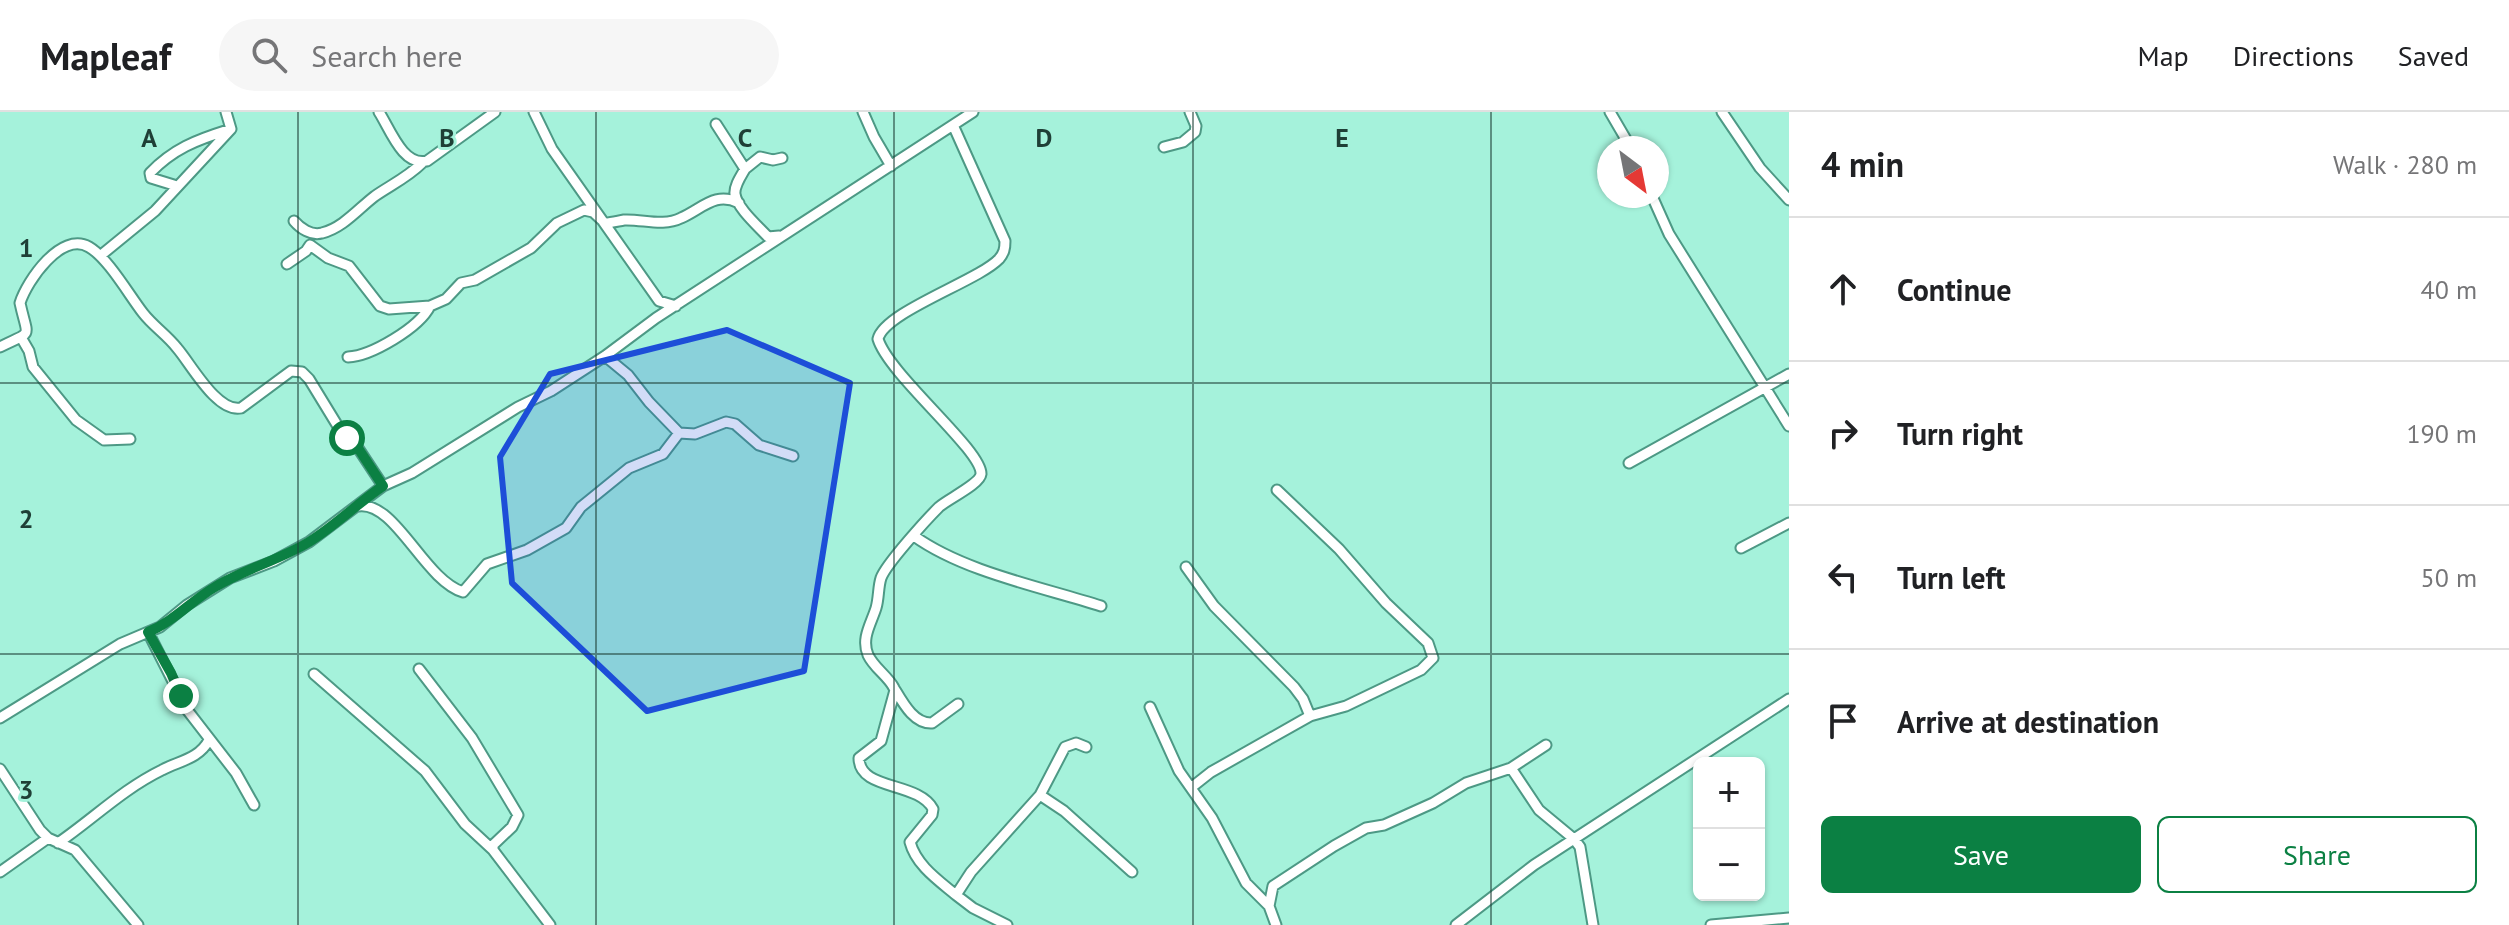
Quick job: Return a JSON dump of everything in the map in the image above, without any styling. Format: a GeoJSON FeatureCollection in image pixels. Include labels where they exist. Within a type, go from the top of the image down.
{"type":"FeatureCollection","features":[{"type":"Feature","properties":{"kind":"street"},"geometry":{"type":"LineString","coordinates":[[226,112],[231,129]]}},
{"type":"Feature","properties":{"kind":"street"},"geometry":{"type":"LineString","coordinates":[[379,112],[408,157],[422,163]]}},
{"type":"Feature","properties":{"kind":"street"},"geometry":{"type":"LineString","coordinates":[[287,264],[306,251],[322,233],[343,222],[495,112]]}},
{"type":"Feature","properties":{"kind":"street"},"geometry":{"type":"LineString","coordinates":[[534,112],[552,149],[659,301],[676,306]]}},
{"type":"Feature","properties":{"kind":"street"},"geometry":{"type":"LineString","coordinates":[[863,112],[891,166]]}},
{"type":"Feature","properties":{"kind":"street"},"geometry":{"type":"LineString","coordinates":[[0,718],[120,644],[170,621],[187,605],[230,578],[274,561],[309,542],[383,486],[412,473],[605,356],[656,318],[973,112]]}},
{"type":"Feature","properties":{"kind":"street"},"geometry":{"type":"LineString","coordinates":[[1164,147],[1183,142],[1195,132],[1196,126],[1190,112]]}},
{"type":"Feature","properties":{"kind":"street"},"geometry":{"type":"LineString","coordinates":[[1610,112],[1624,136]]}},
{"type":"Feature","properties":{"kind":"street"},"geometry":{"type":"LineString","coordinates":[[1722,112],[1760,168],[1789,200]]}},
{"type":"Feature","properties":{"kind":"street"},"geometry":{"type":"LineString","coordinates":[[716,124],[745,169]]}},
{"type":"Feature","properties":{"kind":"street"},"geometry":{"type":"LineString","coordinates":[[953,125],[1005,241],[1005,249],[995,262],[940,292],[879,333],[881,348],[913,390],[957,436],[979,467],[981,475],[978,482],[943,503],[927,519],[884,573],[866,635],[869,657],[915,718],[932,723],[958,704]]}},
{"type":"Feature","properties":{"kind":"street"},"geometry":{"type":"LineString","coordinates":[[177,186],[151,178],[150,173],[177,149],[231,129]]}},
{"type":"Feature","properties":{"kind":"street"},"geometry":{"type":"LineString","coordinates":[[100,256],[144,221],[207,158],[231,129]]}},
{"type":"Feature","properties":{"kind":"street"},"geometry":{"type":"LineString","coordinates":[[782,158],[773,160],[760,157],[745,169],[735,195],[768,237],[776,237],[793,229]]}},
{"type":"Feature","properties":{"kind":"street"},"geometry":{"type":"LineString","coordinates":[[605,223],[678,220],[713,199],[731,199],[739,203]]}},
{"type":"Feature","properties":{"kind":"street"},"geometry":{"type":"LineString","coordinates":[[1657,208],[1669,234],[1789,426]]}},
{"type":"Feature","properties":{"kind":"street"},"geometry":{"type":"LineString","coordinates":[[310,245],[328,258],[349,266],[380,306],[389,309],[430,306],[446,299],[461,283],[475,280],[531,248],[571,214],[584,210],[593,212],[605,223]]}},
{"type":"Feature","properties":{"kind":"street"},"geometry":{"type":"LineString","coordinates":[[294,221],[305,230],[322,233]]}},
{"type":"Feature","properties":{"kind":"street"},"geometry":{"type":"LineString","coordinates":[[0,347],[22,339],[26,333],[27,325],[20,303],[47,259],[70,245],[89,246],[100,256],[145,317],[177,347],[223,404],[241,408],[291,371],[302,372],[342,433],[358,448],[383,486]]}},
{"type":"Feature","properties":{"kind":"street"},"geometry":{"type":"LineString","coordinates":[[656,318],[659,301]]}},
{"type":"Feature","properties":{"kind":"street"},"geometry":{"type":"LineString","coordinates":[[348,357],[361,357],[404,332],[419,322],[430,306]]}},
{"type":"Feature","properties":{"kind":"street"},"geometry":{"type":"LineString","coordinates":[[22,339],[33,367],[71,415],[104,440],[130,439]]}},
{"type":"Feature","properties":{"kind":"street"},"geometry":{"type":"LineString","coordinates":[[605,356],[628,375],[679,433],[695,434],[726,422],[735,424],[759,445],[793,456]]}},
{"type":"Feature","properties":{"kind":"street"},"geometry":{"type":"LineString","coordinates":[[1629,463],[1789,374]]}},
{"type":"Feature","properties":{"kind":"street"},"geometry":{"type":"LineString","coordinates":[[356,506],[372,506],[395,525],[447,584],[463,592],[487,564],[527,550],[566,528],[581,507],[629,468],[663,454],[679,433]]}},
{"type":"Feature","properties":{"kind":"street"},"geometry":{"type":"LineString","coordinates":[[1192,787],[1211,772],[1310,716],[1346,706],[1421,670],[1433,658],[1432,650],[1339,549],[1277,490]]}},
{"type":"Feature","properties":{"kind":"street"},"geometry":{"type":"LineString","coordinates":[[1741,548],[1789,523]]}},
{"type":"Feature","properties":{"kind":"street"},"geometry":{"type":"LineString","coordinates":[[914,536],[934,550],[973,566],[1101,606]]}},
{"type":"Feature","properties":{"kind":"street"},"geometry":{"type":"LineString","coordinates":[[1186,567],[1214,606],[1294,687],[1310,716]]}},
{"type":"Feature","properties":{"kind":"street"},"geometry":{"type":"LineString","coordinates":[[148,632],[188,711],[236,773],[254,805]]}},
{"type":"Feature","properties":{"kind":"street"},"geometry":{"type":"LineString","coordinates":[[419,669],[472,738],[518,815],[512,827],[493,845],[493,850]]}},
{"type":"Feature","properties":{"kind":"street"},"geometry":{"type":"LineString","coordinates":[[314,674],[425,771],[465,824],[493,850],[550,925]]}},
{"type":"Feature","properties":{"kind":"street"},"geometry":{"type":"LineString","coordinates":[[895,690],[881,741],[859,758],[859,764],[875,780],[907,789],[931,804],[932,815],[910,842],[912,850],[930,873],[956,895],[973,908],[1007,925]]}},
{"type":"Feature","properties":{"kind":"street"},"geometry":{"type":"LineString","coordinates":[[1456,925],[1534,865],[1789,699]]}},
{"type":"Feature","properties":{"kind":"street"},"geometry":{"type":"LineString","coordinates":[[1150,707],[1173,760],[1212,818],[1246,883],[1269,906],[1276,925]]}},
{"type":"Feature","properties":{"kind":"street"},"geometry":{"type":"LineString","coordinates":[[0,872],[87,823],[109,802],[162,769],[200,753],[209,740]]}},
{"type":"Feature","properties":{"kind":"street"},"geometry":{"type":"LineString","coordinates":[[956,895],[971,872],[1040,795],[1065,747],[1076,743],[1086,747]]}},
{"type":"Feature","properties":{"kind":"street"},"geometry":{"type":"LineString","coordinates":[[1256,893],[1273,886],[1366,828],[1384,825],[1433,803],[1466,783],[1511,768],[1546,745]]}},
{"type":"Feature","properties":{"kind":"street"},"geometry":{"type":"LineString","coordinates":[[1511,768],[1539,810],[1574,839],[1582,855],[1593,925]]}},
{"type":"Feature","properties":{"kind":"street"},"geometry":{"type":"LineString","coordinates":[[0,769],[40,830],[75,850],[138,925]]}},
{"type":"Feature","properties":{"kind":"street"},"geometry":{"type":"LineString","coordinates":[[1040,795],[1073,819],[1132,872]]}},
{"type":"Feature","properties":{"kind":"street"},"geometry":{"type":"LineString","coordinates":[[1269,906],[1273,886]]}},
{"type":"Feature","properties":{"kind":"street"},"geometry":{"type":"LineString","coordinates":[[1711,925],[1789,918]]}},
{"type":"Feature","properties":{"kind":"highlighted area"},"geometry":{"type":"Polygon","coordinates":[[[727,330],[850,383],[804,671],[647,711],[512,583],[500,457],[550,374],[727,330]]]}},
{"type":"Feature","properties":{"kind":"route"},"geometry":{"type":"LineString","coordinates":[[181,696],[148,632],[170,621],[187,605],[230,578],[274,561],[309,542],[383,486],[366,458],[347,438]]}}]}
